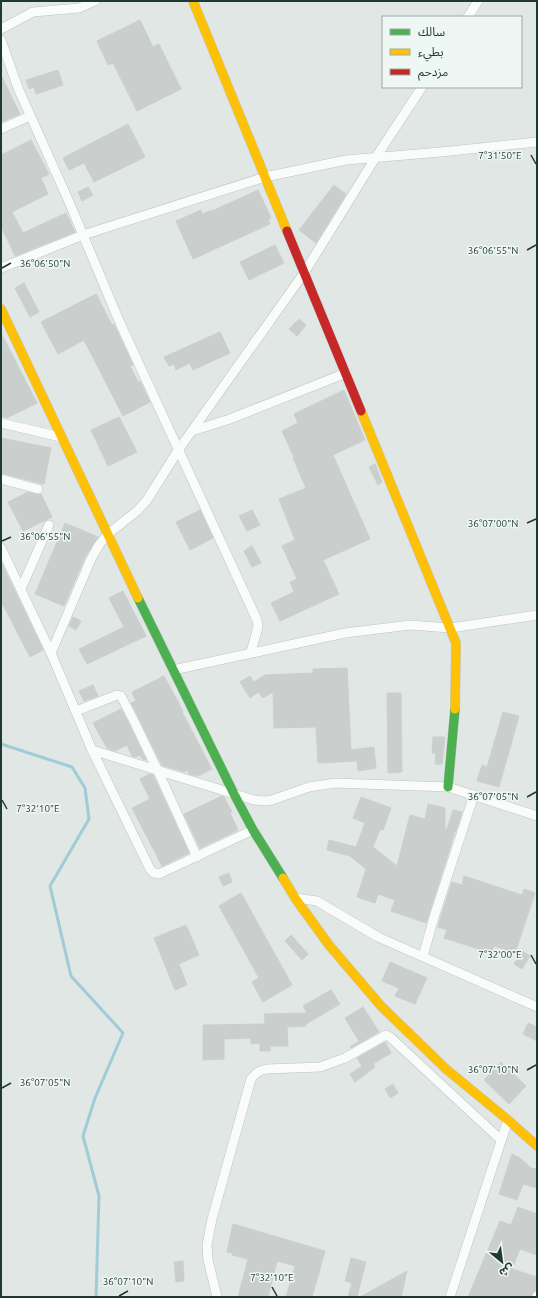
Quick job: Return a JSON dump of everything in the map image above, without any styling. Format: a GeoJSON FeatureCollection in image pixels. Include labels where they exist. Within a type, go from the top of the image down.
{"type":"FeatureCollection","features":[{"type":"Feature","properties":{"kind":"main road"},"geometry":{"type":"LineString","coordinates":[[192,1],[456,643],[455,706],[448,787]]}},
{"type":"Feature","properties":{"kind":"main road"},"geometry":{"type":"LineString","coordinates":[[1,309],[61,437],[234,794],[253,830],[295,898],[329,945],[381,1006],[446,1069],[536,1144]]}},
{"type":"Feature","properties":{"kind":"street"},"geometry":{"type":"LineString","coordinates":[[1,29],[33,12],[79,8],[95,1]]}},
{"type":"Feature","properties":{"kind":"street"},"geometry":{"type":"LineString","coordinates":[[469,16],[478,1]]}},
{"type":"Feature","properties":{"kind":"street"},"geometry":{"type":"LineString","coordinates":[[1,40],[18,88],[123,330],[257,620],[258,627],[251,652]]}},
{"type":"Feature","properties":{"kind":"street"},"geometry":{"type":"LineString","coordinates":[[51,653],[91,559],[99,545],[108,534],[137,511],[147,500],[179,449],[304,273],[376,157],[421,88]]}},
{"type":"Feature","properties":{"kind":"street"},"geometry":{"type":"LineString","coordinates":[[1,129],[30,116]]}},
{"type":"Feature","properties":{"kind":"street"},"geometry":{"type":"LineString","coordinates":[[1,268],[83,235],[265,177],[346,160],[537,142]]}},
{"type":"Feature","properties":{"kind":"street"},"geometry":{"type":"LineString","coordinates":[[192,431],[230,419],[346,373]]}},
{"type":"Feature","properties":{"kind":"street"},"geometry":{"type":"LineString","coordinates":[[1,423],[61,437]]}},
{"type":"Feature","properties":{"kind":"street"},"geometry":{"type":"LineString","coordinates":[[1,480],[38,488]]}},
{"type":"Feature","properties":{"kind":"street"},"geometry":{"type":"LineString","coordinates":[[21,589],[49,525]]}},
{"type":"Feature","properties":{"kind":"street"},"geometry":{"type":"LineString","coordinates":[[1,548],[51,653],[92,750],[150,870],[159,874],[253,830]]}},
{"type":"Feature","properties":{"kind":"street"},"geometry":{"type":"LineString","coordinates":[[173,670],[251,652],[345,633],[378,628],[410,625],[450,628],[537,615]]}},
{"type":"Feature","properties":{"kind":"street"},"geometry":{"type":"LineString","coordinates":[[76,712],[119,695],[133,719],[197,856]]}},
{"type":"Feature","properties":{"kind":"street"},"geometry":{"type":"LineString","coordinates":[[92,750],[254,800],[272,800],[309,787],[335,783],[448,787],[537,816]]}},
{"type":"Feature","properties":{"kind":"street"},"geometry":{"type":"LineString","coordinates":[[423,956],[435,914],[474,795]]}},
{"type":"Feature","properties":{"kind":"street"},"geometry":{"type":"LineString","coordinates":[[295,898],[318,902],[378,937],[537,1007]]}},
{"type":"Feature","properties":{"kind":"street"},"geometry":{"type":"LineString","coordinates":[[218,1297],[208,1260],[207,1245],[212,1220],[251,1079],[260,1070],[320,1067],[345,1058],[386,1035],[390,1037],[501,1140]]}},
{"type":"Feature","properties":{"kind":"street"},"geometry":{"type":"LineString","coordinates":[[450,1297],[508,1120]]}},
{"type":"Feature","properties":{"kind":"building"},"geometry":{"type":"Polygon","coordinates":[[[140,20],[153,47],[159,44],[181,89],[137,111],[113,63],[108,65],[97,41],[140,20]]]}},
{"type":"Feature","properties":{"kind":"building"},"geometry":{"type":"Polygon","coordinates":[[[58,70],[63,85],[36,94],[34,87],[29,89],[26,80],[58,70]]]}},
{"type":"Feature","properties":{"kind":"building"},"geometry":{"type":"Polygon","coordinates":[[[1,75],[20,114],[1,122],[1,75]]]}},
{"type":"Feature","properties":{"kind":"building"},"geometry":{"type":"Polygon","coordinates":[[[128,124],[145,157],[94,182],[84,163],[69,170],[63,158],[128,124]]]}},
{"type":"Feature","properties":{"kind":"building"},"geometry":{"type":"Polygon","coordinates":[[[31,140],[49,174],[41,178],[48,194],[12,212],[23,233],[66,213],[75,232],[15,256],[1,226],[1,155],[31,140]]]}},
{"type":"Feature","properties":{"kind":"building"},"geometry":{"type":"Polygon","coordinates":[[[334,185],[346,194],[316,243],[299,230],[334,185]]]}},
{"type":"Feature","properties":{"kind":"building"},"geometry":{"type":"Polygon","coordinates":[[[88,187],[93,195],[82,201],[78,192],[88,187]]]}},
{"type":"Feature","properties":{"kind":"building"},"geometry":{"type":"Polygon","coordinates":[[[258,190],[271,218],[268,220],[270,224],[193,259],[176,221],[201,210],[202,214],[212,211],[258,190]]]}},
{"type":"Feature","properties":{"kind":"building"},"geometry":{"type":"Polygon","coordinates":[[[275,245],[284,263],[249,280],[240,262],[275,245]]]}},
{"type":"Feature","properties":{"kind":"building"},"geometry":{"type":"Polygon","coordinates":[[[24,283],[39,312],[30,317],[15,288],[24,283]]]}},
{"type":"Feature","properties":{"kind":"building"},"geometry":{"type":"Polygon","coordinates":[[[96,294],[112,325],[114,324],[133,365],[130,366],[138,382],[140,381],[150,402],[123,416],[84,340],[58,354],[41,322],[96,294]]]}},
{"type":"Feature","properties":{"kind":"building"},"geometry":{"type":"Polygon","coordinates":[[[299,319],[306,325],[297,336],[289,329],[299,319]]]}},
{"type":"Feature","properties":{"kind":"building"},"geometry":{"type":"Polygon","coordinates":[[[220,332],[230,353],[193,370],[190,363],[176,370],[174,364],[169,366],[164,357],[220,332]]]}},
{"type":"Feature","properties":{"kind":"building"},"geometry":{"type":"Polygon","coordinates":[[[1,333],[37,403],[7,418],[1,416],[1,333]]]}},
{"type":"Feature","properties":{"kind":"building"},"geometry":{"type":"Polygon","coordinates":[[[344,390],[365,440],[333,455],[370,539],[323,560],[339,594],[280,621],[271,603],[294,592],[290,582],[297,579],[282,546],[295,540],[279,499],[306,488],[282,431],[298,423],[294,414],[344,390]]]}},
{"type":"Feature","properties":{"kind":"building"},"geometry":{"type":"Polygon","coordinates":[[[119,417],[137,452],[108,466],[91,430],[119,417]]]}},
{"type":"Feature","properties":{"kind":"building"},"geometry":{"type":"Polygon","coordinates":[[[1,438],[51,448],[44,484],[1,473],[1,438]]]}},
{"type":"Feature","properties":{"kind":"building"},"geometry":{"type":"Polygon","coordinates":[[[375,464],[382,482],[378,485],[369,467],[375,464]]]}},
{"type":"Feature","properties":{"kind":"building"},"geometry":{"type":"Polygon","coordinates":[[[28,492],[37,495],[41,494],[52,517],[23,531],[8,502],[28,492]]]}},
{"type":"Feature","properties":{"kind":"building"},"geometry":{"type":"Polygon","coordinates":[[[200,510],[213,538],[190,550],[176,522],[200,510]]]}},
{"type":"Feature","properties":{"kind":"building"},"geometry":{"type":"Polygon","coordinates":[[[252,510],[260,525],[247,531],[239,516],[252,510]]]}},
{"type":"Feature","properties":{"kind":"building"},"geometry":{"type":"Polygon","coordinates":[[[65,523],[98,537],[85,557],[64,606],[35,594],[65,523]]]}},
{"type":"Feature","properties":{"kind":"building"},"geometry":{"type":"Polygon","coordinates":[[[252,546],[261,563],[252,567],[244,551],[252,546]]]}},
{"type":"Feature","properties":{"kind":"building"},"geometry":{"type":"Polygon","coordinates":[[[1,562],[43,650],[30,657],[1,601],[1,562]]]}},
{"type":"Feature","properties":{"kind":"building"},"geometry":{"type":"Polygon","coordinates":[[[123,591],[146,636],[87,664],[79,649],[124,627],[109,598],[123,591]]]}},
{"type":"Feature","properties":{"kind":"building"},"geometry":{"type":"Polygon","coordinates":[[[73,617],[81,621],[76,630],[69,626],[73,617]]]}},
{"type":"Feature","properties":{"kind":"building"},"geometry":{"type":"Polygon","coordinates":[[[347,668],[351,750],[374,747],[376,768],[358,771],[357,761],[318,763],[316,727],[274,728],[273,692],[263,698],[258,692],[250,698],[240,682],[250,676],[254,682],[265,675],[313,673],[313,669],[347,668]]]}},
{"type":"Feature","properties":{"kind":"building"},"geometry":{"type":"Polygon","coordinates":[[[164,676],[212,769],[198,776],[189,774],[187,770],[184,772],[162,765],[131,703],[136,701],[132,692],[164,676]]]}},
{"type":"Feature","properties":{"kind":"building"},"geometry":{"type":"Polygon","coordinates":[[[93,685],[98,696],[84,701],[79,691],[93,685]]]}},
{"type":"Feature","properties":{"kind":"building"},"geometry":{"type":"Polygon","coordinates":[[[387,693],[401,693],[402,772],[388,773],[387,693]]]}},
{"type":"Feature","properties":{"kind":"building"},"geometry":{"type":"Polygon","coordinates":[[[121,709],[146,760],[142,759],[140,755],[136,757],[132,756],[127,745],[115,751],[107,748],[93,723],[121,709]]]}},
{"type":"Feature","properties":{"kind":"building"},"geometry":{"type":"Polygon","coordinates":[[[503,712],[519,716],[499,787],[477,781],[482,765],[487,767],[503,712]]]}},
{"type":"Feature","properties":{"kind":"building"},"geometry":{"type":"Polygon","coordinates":[[[433,737],[445,737],[442,764],[435,764],[436,753],[432,753],[433,737]]]}},
{"type":"Feature","properties":{"kind":"building"},"geometry":{"type":"Polygon","coordinates":[[[150,774],[153,775],[189,853],[162,866],[132,808],[150,799],[140,779],[150,774]]]}},
{"type":"Feature","properties":{"kind":"building"},"geometry":{"type":"Polygon","coordinates":[[[222,796],[232,812],[230,813],[238,830],[200,848],[184,814],[222,796]]]}},
{"type":"Feature","properties":{"kind":"building"},"geometry":{"type":"Polygon","coordinates":[[[361,797],[391,808],[383,830],[380,829],[373,847],[397,866],[410,815],[425,819],[428,804],[445,808],[445,829],[447,829],[453,810],[462,812],[426,923],[391,911],[395,900],[378,894],[375,903],[357,897],[366,869],[350,856],[327,850],[329,840],[356,847],[365,823],[353,818],[361,797]]]}},
{"type":"Feature","properties":{"kind":"building"},"geometry":{"type":"Polygon","coordinates":[[[229,873],[232,882],[223,886],[219,877],[229,873]]]}},
{"type":"Feature","properties":{"kind":"building"},"geometry":{"type":"Polygon","coordinates":[[[464,876],[522,895],[524,889],[535,893],[515,953],[494,946],[491,953],[444,938],[447,930],[438,927],[441,916],[452,882],[462,885],[464,876]]]}},
{"type":"Feature","properties":{"kind":"building"},"geometry":{"type":"Polygon","coordinates":[[[241,893],[292,985],[263,1002],[252,982],[259,978],[219,906],[241,893]]]}},
{"type":"Feature","properties":{"kind":"building"},"geometry":{"type":"Polygon","coordinates":[[[186,925],[199,955],[179,964],[187,985],[175,990],[154,938],[186,925]]]}},
{"type":"Feature","properties":{"kind":"building"},"geometry":{"type":"Polygon","coordinates":[[[291,935],[308,954],[302,960],[285,941],[291,935]]]}},
{"type":"Feature","properties":{"kind":"building"},"geometry":{"type":"Polygon","coordinates":[[[522,951],[530,956],[522,969],[514,964],[522,951]]]}},
{"type":"Feature","properties":{"kind":"building"},"geometry":{"type":"Polygon","coordinates":[[[390,962],[427,978],[415,1004],[395,996],[399,988],[382,981],[390,962]]]}},
{"type":"Feature","properties":{"kind":"building"},"geometry":{"type":"Polygon","coordinates":[[[331,990],[340,1004],[306,1024],[306,1026],[287,1027],[288,1046],[270,1046],[270,1051],[260,1051],[260,1043],[251,1044],[251,1038],[224,1039],[224,1059],[203,1060],[203,1025],[265,1024],[264,1014],[307,1013],[303,1006],[331,990]]]}},
{"type":"Feature","properties":{"kind":"building"},"geometry":{"type":"Polygon","coordinates":[[[363,1007],[379,1032],[351,1048],[350,1047],[359,1041],[345,1018],[363,1007]]]}},
{"type":"Feature","properties":{"kind":"building"},"geometry":{"type":"Polygon","coordinates":[[[528,1023],[537,1027],[537,1041],[523,1034],[528,1023]]]}},
{"type":"Feature","properties":{"kind":"building"},"geometry":{"type":"Polygon","coordinates":[[[385,1042],[391,1053],[373,1064],[375,1067],[355,1082],[350,1074],[362,1066],[357,1058],[385,1042]]]}},
{"type":"Feature","properties":{"kind":"building"},"geometry":{"type":"Polygon","coordinates":[[[501,1062],[526,1086],[509,1104],[484,1080],[501,1062]]]}},
{"type":"Feature","properties":{"kind":"building"},"geometry":{"type":"Polygon","coordinates":[[[393,1084],[398,1093],[390,1098],[385,1089],[393,1084]]]}},
{"type":"Feature","properties":{"kind":"building"},"geometry":{"type":"Polygon","coordinates":[[[512,1154],[520,1158],[531,1168],[537,1169],[537,1188],[523,1184],[517,1200],[499,1194],[512,1154]]]}},
{"type":"Feature","properties":{"kind":"building"},"geometry":{"type":"Polygon","coordinates":[[[518,1207],[537,1214],[537,1255],[520,1249],[512,1269],[537,1277],[537,1290],[532,1293],[531,1297],[468,1297],[500,1221],[511,1225],[518,1207]]]}},
{"type":"Feature","properties":{"kind":"building"},"geometry":{"type":"Polygon","coordinates":[[[233,1224],[325,1251],[312,1297],[286,1297],[295,1266],[277,1261],[268,1297],[238,1297],[248,1259],[232,1255],[233,1253],[227,1252],[233,1224]]]}},
{"type":"Feature","properties":{"kind":"building"},"geometry":{"type":"Polygon","coordinates":[[[351,1258],[366,1262],[357,1297],[348,1297],[352,1283],[345,1281],[351,1258]]]}},
{"type":"Feature","properties":{"kind":"building"},"geometry":{"type":"Polygon","coordinates":[[[183,1261],[184,1281],[176,1282],[174,1262],[183,1261]]]}},
{"type":"Feature","properties":{"kind":"building"},"geometry":{"type":"Polygon","coordinates":[[[407,1271],[401,1297],[360,1297],[407,1271]]]}},
{"type":"Feature","properties":{"kind":"waterway"},"geometry":{"type":"LineString","coordinates":[[1,744],[72,767],[85,788],[89,819],[50,886],[71,976],[123,1033],[95,1098],[83,1136],[99,1196],[96,1297]]}},
{"type":"Feature","properties":{"kind":"traffic: fast"},"geometry":{"type":"LineString","coordinates":[[138,598],[234,794],[253,830],[283,878]]}},
{"type":"Feature","properties":{"kind":"traffic: fast"},"geometry":{"type":"LineString","coordinates":[[448,787],[455,709]]}},
{"type":"Feature","properties":{"kind":"traffic: slow"},"geometry":{"type":"LineString","coordinates":[[193,1],[287,231]]}},
{"type":"Feature","properties":{"kind":"traffic: slow"},"geometry":{"type":"LineString","coordinates":[[1,309],[138,598]]}},
{"type":"Feature","properties":{"kind":"traffic: slow"},"geometry":{"type":"LineString","coordinates":[[361,411],[456,643],[455,709]]}},
{"type":"Feature","properties":{"kind":"traffic: slow"},"geometry":{"type":"LineString","coordinates":[[283,878],[295,898],[329,945],[381,1006],[446,1069],[537,1146]]}},
{"type":"Feature","properties":{"kind":"traffic: jam"},"geometry":{"type":"LineString","coordinates":[[287,231],[361,411]]}}]}
